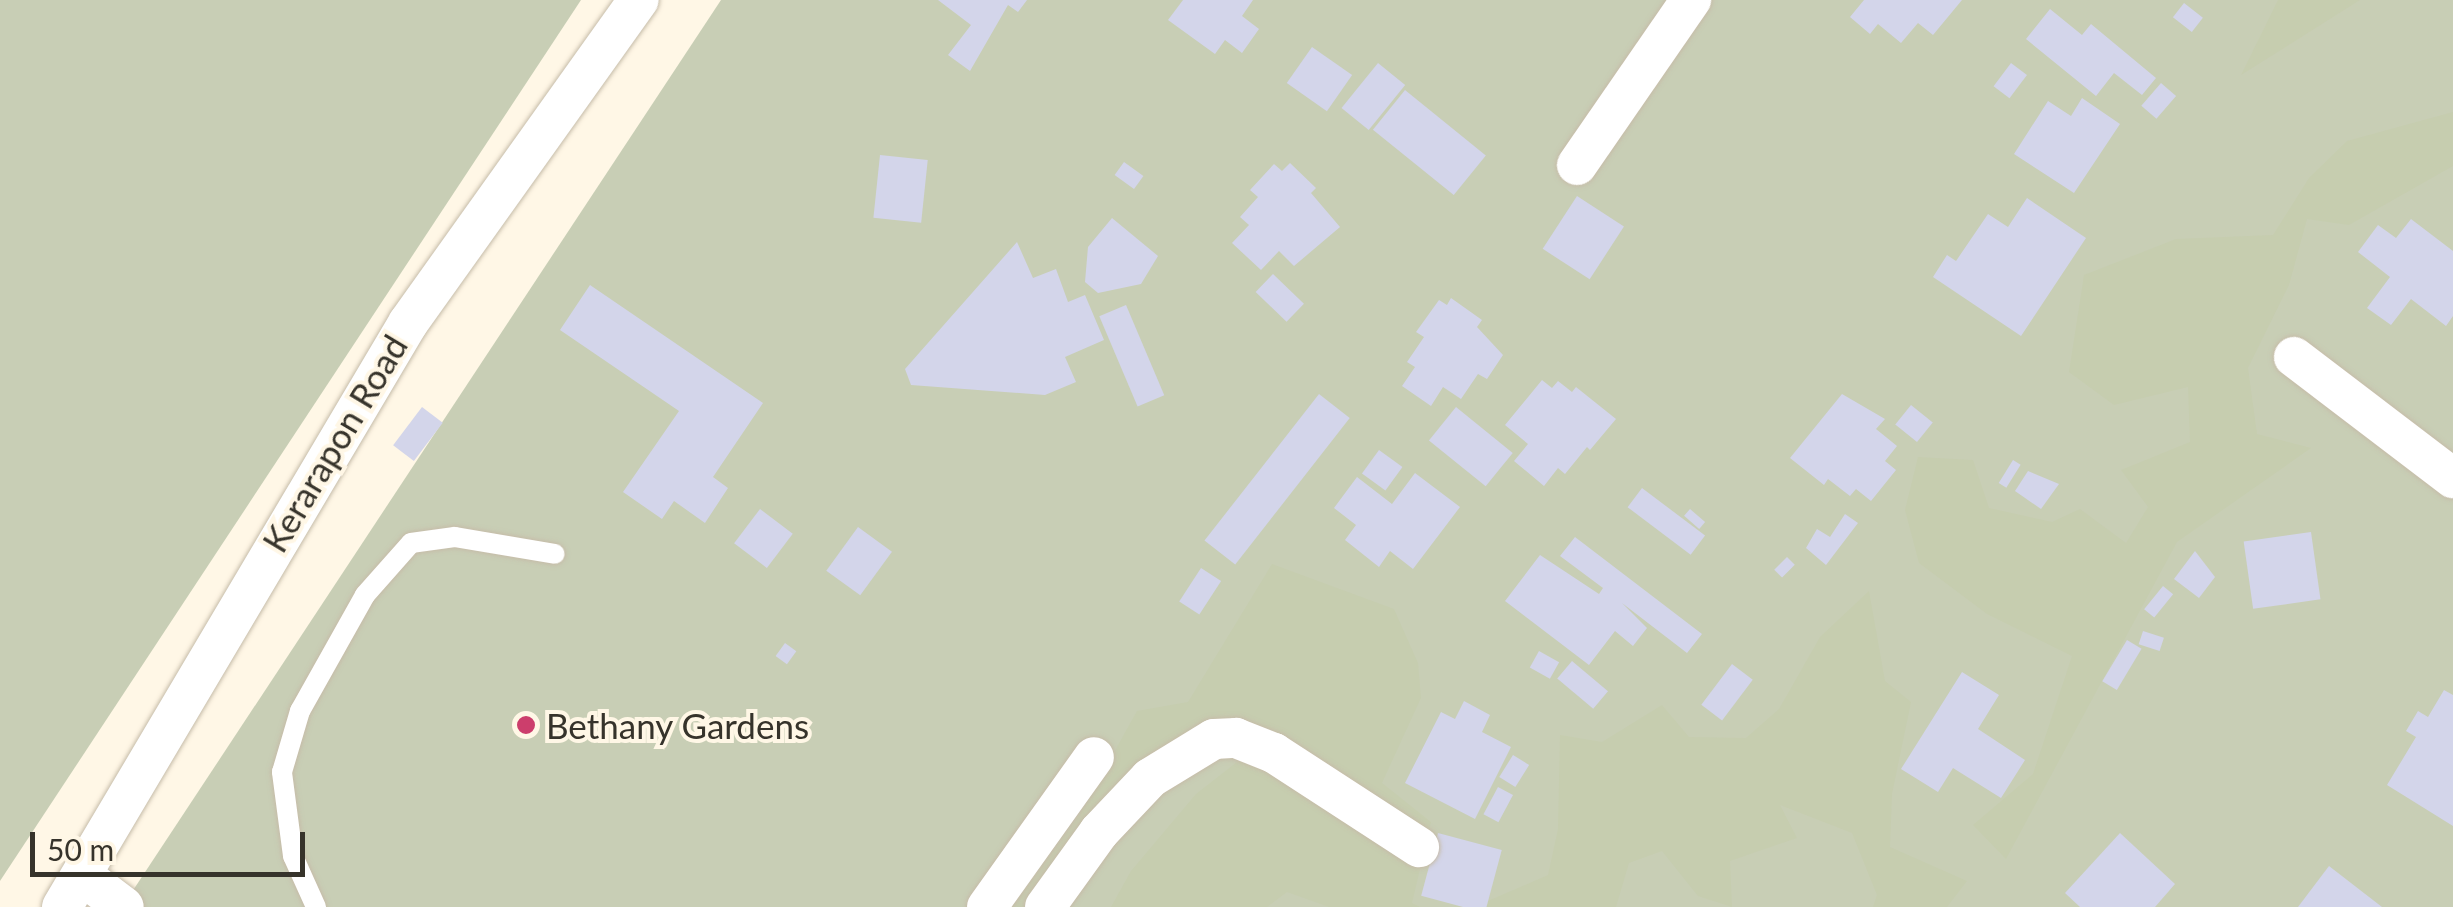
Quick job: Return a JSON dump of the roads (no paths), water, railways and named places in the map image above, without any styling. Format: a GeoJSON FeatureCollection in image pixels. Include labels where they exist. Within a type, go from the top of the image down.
{"type":"FeatureCollection","features":[{"type":"Feature","properties":{"kind":"street","name":"Kerarapon Road"},"geometry":{"type":"LineString","coordinates":[[72,892],[221,629],[408,323],[638,0]]}},
{"type":"Feature","properties":{"kind":"street"},"geometry":{"type":"LineString","coordinates":[[1578,165],[1690,0]]}},
{"type":"Feature","properties":{"kind":"street"},"geometry":{"type":"LineString","coordinates":[[2294,358],[2453,478]]}},
{"type":"Feature","properties":{"kind":"street"},"geometry":{"type":"LineString","coordinates":[[1045,907],[1099,832],[1150,778],[1214,739],[1236,738],[1274,753],[1324,780],[1419,847]]}},
{"type":"Feature","properties":{"kind":"street"},"geometry":{"type":"LineString","coordinates":[[987,907],[1094,757]]}},
{"type":"Feature","properties":{"kind":"street"},"geometry":{"type":"LineString","coordinates":[[72,892],[124,907]]}},
{"type":"Feature","properties":{"kind":"lane"},"geometry":{"type":"LineString","coordinates":[[316,907],[293,856],[282,772],[300,711],[365,595],[411,543],[455,537],[555,554]]}},
{"type":"Feature","properties":{"kind":"place","name":"Bethany Gardens"},"geometry":{"type":"Point","coordinates":[526,725]}}]}
